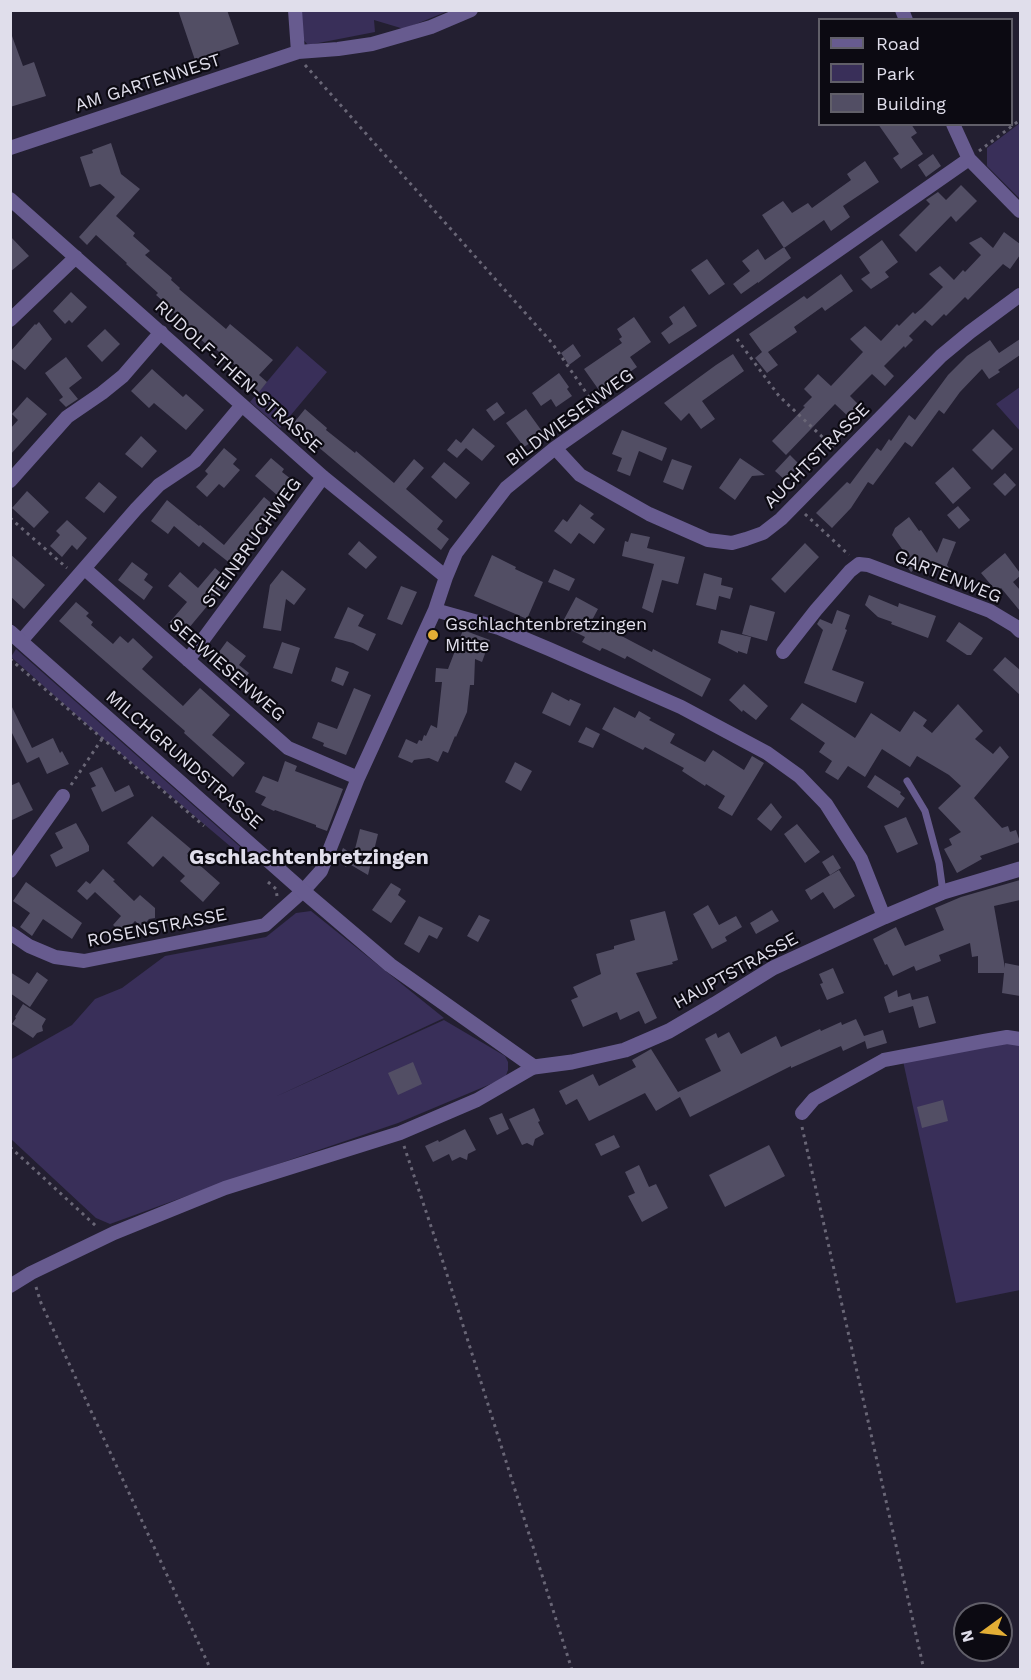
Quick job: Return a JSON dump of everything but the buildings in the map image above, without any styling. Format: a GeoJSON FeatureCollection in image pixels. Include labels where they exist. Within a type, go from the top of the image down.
{"type":"FeatureCollection","features":[{"type":"Feature","properties":{"kind":"street"},"geometry":{"type":"LineString","coordinates":[[295,10],[298,52]]}},
{"type":"Feature","properties":{"kind":"street","name":"AM GARTENNEST"},"geometry":{"type":"LineString","coordinates":[[10,148],[298,52],[372,44],[431,27],[471,10]]}},
{"type":"Feature","properties":{"kind":"street"},"geometry":{"type":"LineString","coordinates":[[954,126],[969,159],[1020,211]]}},
{"type":"Feature","properties":{"kind":"street","name":"BILDWIESENWEG"},"geometry":{"type":"LineString","coordinates":[[303,891],[321,871],[358,778],[435,610],[456,553],[506,488],[555,448],[969,159]]}},
{"type":"Feature","properties":{"kind":"street","name":"RUDOLF-THEN-STRASSE"},"geometry":{"type":"LineString","coordinates":[[10,199],[323,477],[446,577]]}},
{"type":"Feature","properties":{"kind":"street"},"geometry":{"type":"LineString","coordinates":[[10,320],[76,257]]}},
{"type":"Feature","properties":{"kind":"street","name":"AUCHTSTRASSE"},"geometry":{"type":"LineString","coordinates":[[555,448],[580,475],[649,514],[708,540],[732,543],[763,533],[795,506],[941,356],[1020,295]]}},
{"type":"Feature","properties":{"kind":"street"},"geometry":{"type":"LineString","coordinates":[[10,481],[68,417],[123,376],[161,332]]}},
{"type":"Feature","properties":{"kind":"street"},"geometry":{"type":"LineString","coordinates":[[16,637],[81,573],[159,485],[195,461],[242,405]]}},
{"type":"Feature","properties":{"kind":"street","name":"STEINBRUCHWEG"},"geometry":{"type":"LineString","coordinates":[[188,660],[323,477]]}},
{"type":"Feature","properties":{"kind":"street"},"geometry":{"type":"LineString","coordinates":[[783,652],[816,610],[859,564]]}},
{"type":"Feature","properties":{"kind":"street","name":"GARTENWEG"},"geometry":{"type":"LineString","coordinates":[[859,564],[868,565],[990,611],[1020,631]]}},
{"type":"Feature","properties":{"kind":"street","name":"SEEWIESENWEG"},"geometry":{"type":"LineString","coordinates":[[81,573],[188,660],[288,748],[358,778]]}},
{"type":"Feature","properties":{"kind":"street"},"geometry":{"type":"LineString","coordinates":[[435,610],[499,628],[549,649],[681,707],[767,753],[799,776],[826,804],[861,859],[884,917]]}},
{"type":"Feature","properties":{"kind":"street","name":"MILCHGRUNDSTRASSE"},"geometry":{"type":"LineString","coordinates":[[16,637],[390,965],[534,1067]]}},
{"type":"Feature","properties":{"kind":"street"},"geometry":{"type":"LineString","coordinates":[[10,872],[63,796]]}},
{"type":"Feature","properties":{"kind":"street","name":"HAUPTSTRASSE"},"geometry":{"type":"LineString","coordinates":[[534,1067],[572,1062],[625,1050],[669,1031],[774,968],[884,917],[943,892],[1020,869]]}},
{"type":"Feature","properties":{"kind":"street","name":"ROSENSTRASSE"},"geometry":{"type":"LineString","coordinates":[[10,933],[29,946],[55,957],[84,961],[265,926],[303,891]]}},
{"type":"Feature","properties":{"kind":"street"},"geometry":{"type":"LineString","coordinates":[[801,1113],[814,1099],[884,1060],[1007,1037],[1020,1039]]}},
{"type":"Feature","properties":{"kind":"street"},"geometry":{"type":"LineString","coordinates":[[10,1286],[31,1273],[114,1233],[225,1188],[400,1133],[477,1100],[534,1067]]}},
{"type":"Feature","properties":{"kind":"lane"},"geometry":{"type":"LineString","coordinates":[[907,781],[925,811],[939,863],[943,892]]}},
{"type":"Feature","properties":{"kind":"path"},"geometry":{"type":"LineString","coordinates":[[298,52],[305,65],[552,343],[602,415]]}},
{"type":"Feature","properties":{"kind":"path"},"geometry":{"type":"LineString","coordinates":[[969,159],[1012,126]]}},
{"type":"Feature","properties":{"kind":"path"},"geometry":{"type":"LineString","coordinates":[[729,327],[779,396],[843,457]]}},
{"type":"Feature","properties":{"kind":"path"},"geometry":{"type":"LineString","coordinates":[[795,506],[859,564]]}},
{"type":"Feature","properties":{"kind":"path"},"geometry":{"type":"LineString","coordinates":[[10,518],[81,573]]}},
{"type":"Feature","properties":{"kind":"path"},"geometry":{"type":"LineString","coordinates":[[10,659],[206,827]]}},
{"type":"Feature","properties":{"kind":"path"},"geometry":{"type":"LineString","coordinates":[[63,796],[102,739]]}},
{"type":"Feature","properties":{"kind":"path"},"geometry":{"type":"LineString","coordinates":[[261,874],[276,889],[278,899]]}},
{"type":"Feature","properties":{"kind":"path"},"geometry":{"type":"LineString","coordinates":[[801,1113],[803,1134],[924,1670]]}},
{"type":"Feature","properties":{"kind":"path"},"geometry":{"type":"LineString","coordinates":[[400,1133],[450,1283],[572,1670]]}},
{"type":"Feature","properties":{"kind":"path"},"geometry":{"type":"LineString","coordinates":[[10,1147],[95,1226],[114,1233]]}},
{"type":"Feature","properties":{"kind":"path"},"geometry":{"type":"LineString","coordinates":[[31,1273],[41,1303],[212,1670]]}},
{"type":"Feature","properties":{"kind":"green space"},"geometry":{"type":"Polygon","coordinates":[[[299,11],[448,11],[404,29],[374,20],[375,32],[308,45],[300,36],[299,11]]]}},
{"type":"Feature","properties":{"kind":"green space"},"geometry":{"type":"Polygon","coordinates":[[[1020,123],[1020,199],[987,166],[987,148],[1020,123]]]}},
{"type":"Feature","properties":{"kind":"green space"},"geometry":{"type":"Polygon","coordinates":[[[297,346],[327,372],[280,428],[250,402],[297,346]]]}},
{"type":"Feature","properties":{"kind":"green space"},"geometry":{"type":"Polygon","coordinates":[[[1020,387],[1020,431],[996,404],[1020,387]]]}},
{"type":"Feature","properties":{"kind":"green space"},"geometry":{"type":"Polygon","coordinates":[[[16,649],[254,859],[250,863],[101,737],[11,657],[16,649]]]}},
{"type":"Feature","properties":{"kind":"green space"},"geometry":{"type":"Polygon","coordinates":[[[311,911],[444,1018],[275,1097],[444,1020],[505,1056],[508,1070],[505,1078],[398,1123],[110,1224],[96,1218],[11,1139],[10,1060],[72,1025],[95,999],[122,988],[165,956],[266,937],[296,913],[311,911]]]}},
{"type":"Feature","properties":{"kind":"green space"},"geometry":{"type":"Polygon","coordinates":[[[1009,1042],[1020,1044],[1020,1290],[956,1303],[903,1061],[1009,1042]]]}},
{"type":"Feature","properties":{"kind":"place","name":"Gschlachtenbretzingen Mitte"},"geometry":{"type":"Point","coordinates":[433,635]}},
{"type":"Feature","properties":{"kind":"district","name":"Gschlachtenbretzingen"},"geometry":{"type":"Point","coordinates":[309,858]}}]}
